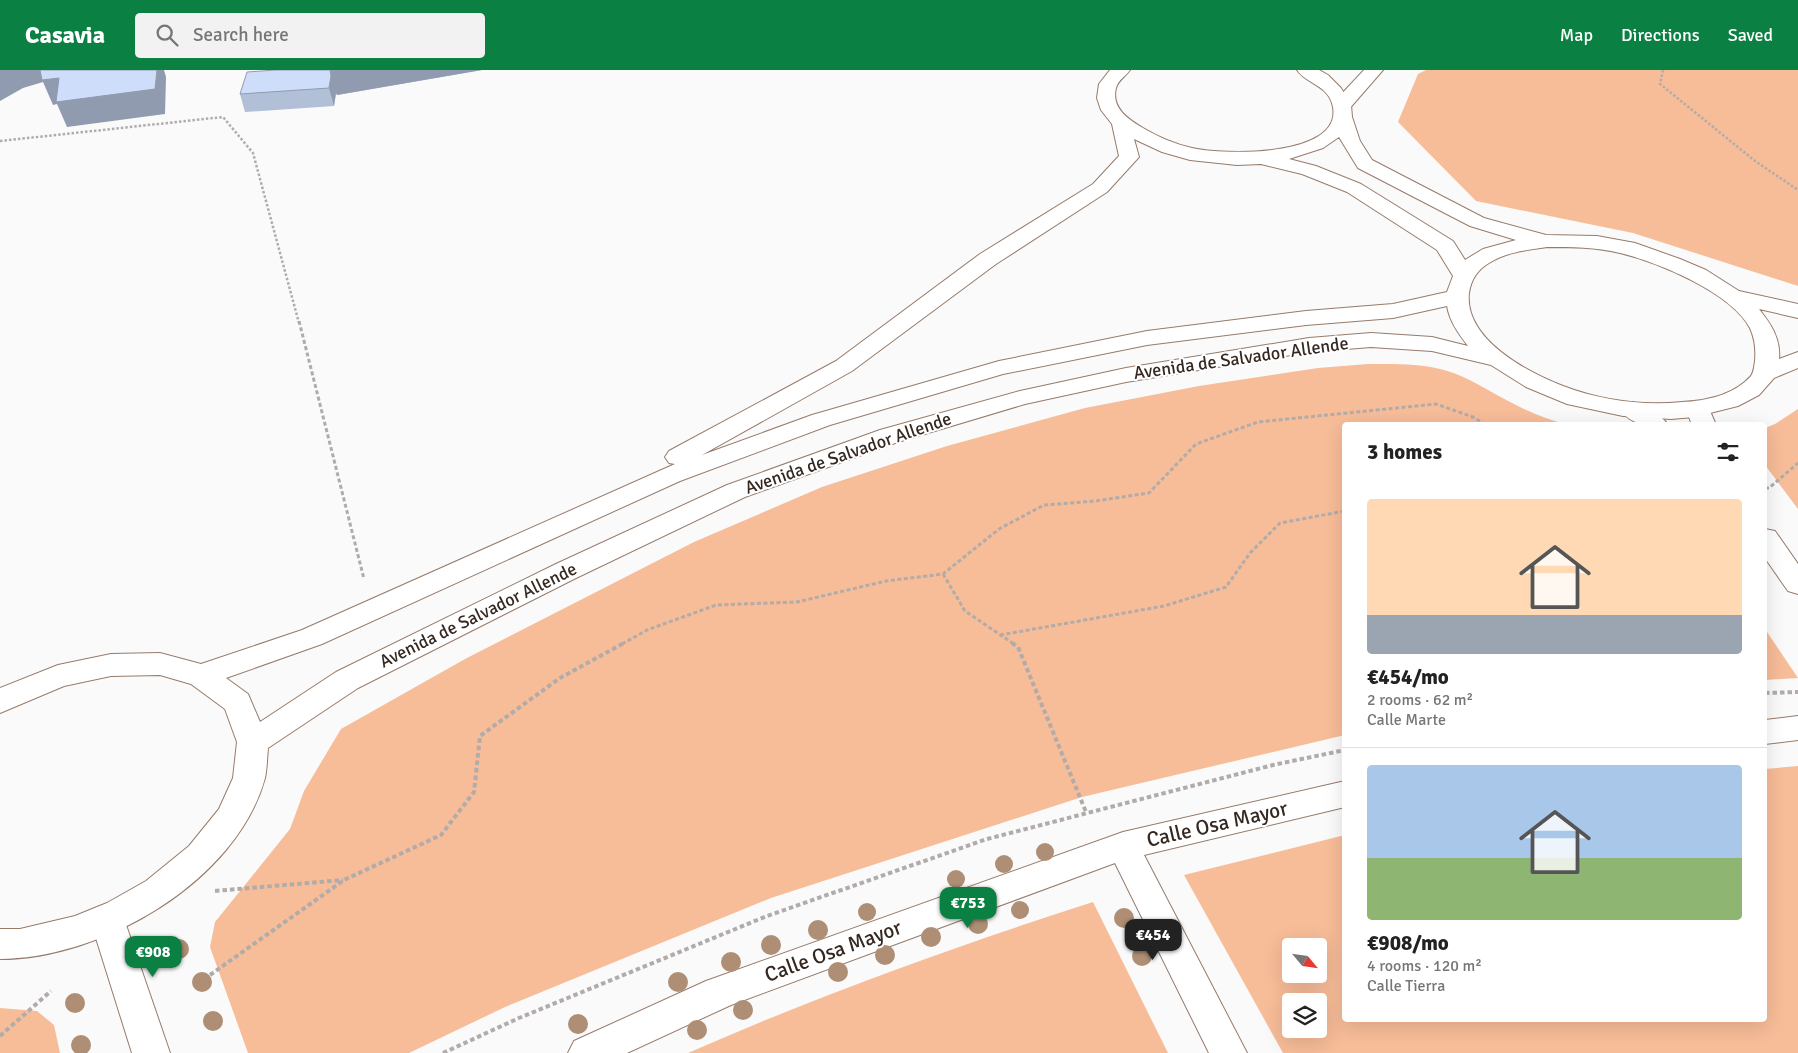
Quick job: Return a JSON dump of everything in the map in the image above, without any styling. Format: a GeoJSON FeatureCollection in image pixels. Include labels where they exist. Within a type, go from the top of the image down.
{"type":"FeatureCollection","features":[{"type":"Feature","properties":{"kind":"main road"},"geometry":{"type":"LineString","coordinates":[[1120,70],[1112,77],[1105,92],[1108,108],[1121,123],[1140,136],[1166,146],[1195,154],[1228,158],[1259,158],[1291,153],[1317,144],[1335,131],[1342,111],[1374,70]]}},
{"type":"Feature","properties":{"kind":"main road"},"geometry":{"type":"LineString","coordinates":[[1306,70],[1329,85],[1335,92],[1350,141],[1365,164],[1477,222],[1547,241]]}},
{"type":"Feature","properties":{"kind":"main road"},"geometry":{"type":"LineString","coordinates":[[516,545],[844,366],[988,259],[1100,188],[1129,157],[1121,123]]}},
{"type":"Feature","properties":{"kind":"main road"},"geometry":{"type":"LineString","coordinates":[[1259,158],[1309,170],[1354,188],[1445,246],[1459,286],[1460,317],[1469,332],[1497,360],[1543,386],[1583,400],[1633,410],[1701,417],[1751,389],[1765,373],[1798,359]]}},
{"type":"Feature","properties":{"kind":"main road"},"geometry":{"type":"LineString","coordinates":[[1459,286],[1482,258],[1510,246],[1547,241],[1585,242],[1626,248],[1666,260],[1703,276],[1734,297],[1758,322],[1769,348],[1765,373]]}},
{"type":"Feature","properties":{"kind":"main road","name":"Avenida de Salvador Allende"},"geometry":{"type":"LineString","coordinates":[[201,675],[312,637],[372,612],[671,474],[821,420],[999,368],[1147,338],[1306,318],[1393,311],[1459,286]]}},
{"type":"Feature","properties":{"kind":"main road"},"geometry":{"type":"LineString","coordinates":[[1734,297],[1798,311]]}},
{"type":"Feature","properties":{"kind":"main road","name":"Avenida de Salvador Allende"},"geometry":{"type":"LineString","coordinates":[[252,742],[346,680],[566,571],[736,491],[889,436],[1020,398],[1116,377],[1309,345],[1371,340],[1432,344],[1497,360]]}},
{"type":"Feature","properties":{"kind":"main road"},"geometry":{"type":"LineString","coordinates":[[1633,410],[1651,422]]}},
{"type":"Feature","properties":{"kind":"main road"},"geometry":{"type":"LineString","coordinates":[[1767,541],[1798,584]]}},
{"type":"Feature","properties":{"kind":"main road"},"geometry":{"type":"LineString","coordinates":[[0,701],[58,676],[111,665],[160,664],[201,675],[237,702],[252,742],[249,778],[232,817],[201,856],[158,891],[119,914],[78,932],[20,944],[0,944]]}},
{"type":"Feature","properties":{"kind":"main road"},"geometry":{"type":"LineString","coordinates":[[1767,732],[1798,728]]}},
{"type":"Feature","properties":{"kind":"main road","name":"Calle Osa Mayor"},"geometry":{"type":"LineString","coordinates":[[587,1053],[719,993],[1123,846],[1342,795]]}},
{"type":"Feature","properties":{"kind":"main road"},"geometry":{"type":"LineString","coordinates":[[1123,846],[1228,1053]]}},
{"type":"Feature","properties":{"kind":"main road"},"geometry":{"type":"LineString","coordinates":[[107,919],[151,1053]]}},
{"type":"Feature","properties":{"kind":"path"},"geometry":{"type":"LineString","coordinates":[[1663,70],[1660,84],[1755,161],[1798,190]]}},
{"type":"Feature","properties":{"kind":"path"},"geometry":{"type":"LineString","coordinates":[[0,141],[223,117],[253,153],[291,289],[372,612]]}},
{"type":"Feature","properties":{"kind":"path"},"geometry":{"type":"LineString","coordinates":[[210,975],[344,880],[441,835],[474,792],[480,736],[560,678],[648,630],[716,605],[798,602],[886,581],[943,574],[999,529],[1044,505],[1149,494],[1196,444],[1258,422],[1436,404],[1473,417],[1481,422]]}},
{"type":"Feature","properties":{"kind":"path"},"geometry":{"type":"LineString","coordinates":[[1767,488],[1798,463]]}},
{"type":"Feature","properties":{"kind":"path"},"geometry":{"type":"LineString","coordinates":[[1000,635],[1164,606],[1226,587],[1250,553],[1280,523],[1342,512]]}},
{"type":"Feature","properties":{"kind":"path"},"geometry":{"type":"LineString","coordinates":[[943,574],[965,610],[1018,648],[1086,812]]}},
{"type":"Feature","properties":{"kind":"path"},"geometry":{"type":"LineString","coordinates":[[1767,694],[1798,692]]}},
{"type":"Feature","properties":{"kind":"path"},"geometry":{"type":"LineString","coordinates":[[444,1053],[519,1018],[767,916],[987,839],[1273,765],[1342,751]]}},
{"type":"Feature","properties":{"kind":"path"},"geometry":{"type":"LineString","coordinates":[[209,892],[344,880]]}},
{"type":"Feature","properties":{"kind":"path"},"geometry":{"type":"LineString","coordinates":[[0,1036],[51,991]]}},
{"type":"Feature","properties":{"kind":"shaded area"},"geometry":{"type":"Polygon","coordinates":[[[1426,70],[1798,70],[1798,286],[1633,233],[1476,201],[1398,122],[1418,74],[1426,70]]]}},
{"type":"Feature","properties":{"kind":"shaded area"},"geometry":{"type":"Polygon","coordinates":[[[1396,364],[1444,370],[1472,381],[1529,411],[1558,422],[1342,422],[1342,736],[1082,797],[771,898],[505,1007],[409,1053],[248,1053],[210,947],[215,922],[290,829],[304,791],[341,729],[465,659],[694,542],[822,487],[947,446],[1085,408],[1199,386],[1318,368],[1396,364]]]}},
{"type":"Feature","properties":{"kind":"shaded area"},"geometry":{"type":"Polygon","coordinates":[[[1798,409],[1798,509],[1767,468],[1767,427],[1798,409]]]}},
{"type":"Feature","properties":{"kind":"shaded area"},"geometry":{"type":"Polygon","coordinates":[[[1767,632],[1798,678],[1767,680],[1767,632]]]}},
{"type":"Feature","properties":{"kind":"shaded area"},"geometry":{"type":"Polygon","coordinates":[[[1798,766],[1798,1053],[1283,1053],[1184,875],[1342,836],[1342,1022],[1767,1022],[1767,769],[1798,766]]]}},
{"type":"Feature","properties":{"kind":"shaded area"},"geometry":{"type":"Polygon","coordinates":[[[1093,902],[1168,1053],[688,1053],[838,991],[990,936],[1093,902]]]}},
{"type":"Feature","properties":{"kind":"shaded area"},"geometry":{"type":"Polygon","coordinates":[[[0,1008],[37,1011],[54,1025],[60,1053],[0,1053],[0,1008]]]}},
{"type":"Feature","properties":{"kind":"building"},"geometry":{"type":"Polygon","coordinates":[[[40,70],[157,70],[155,89],[56,102],[59,78],[42,80],[40,70]]]}},
{"type":"Feature","properties":{"kind":"building"},"geometry":{"type":"Polygon","coordinates":[[[330,70],[329,88],[240,94],[247,72],[330,70]]]}}]}
